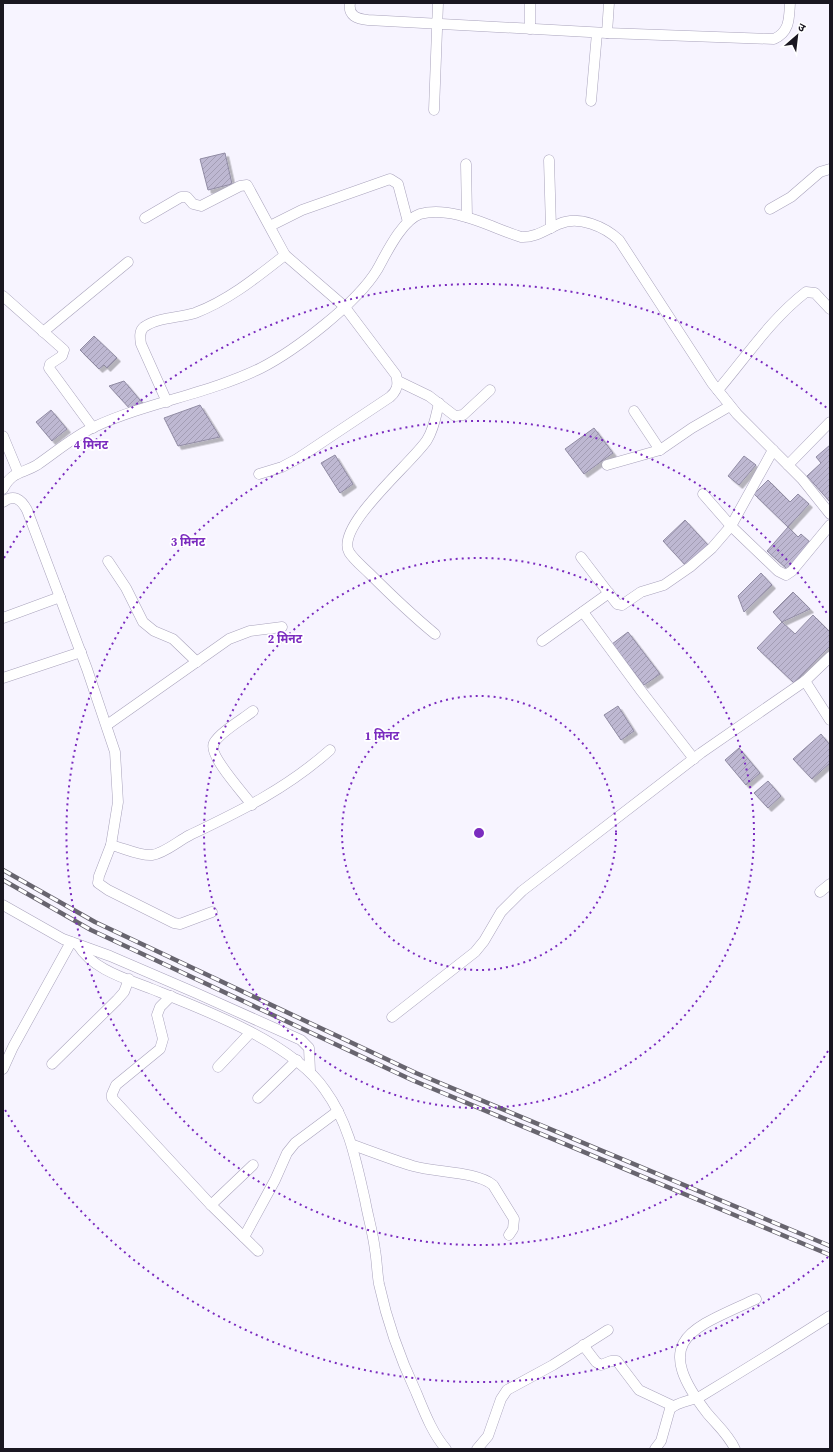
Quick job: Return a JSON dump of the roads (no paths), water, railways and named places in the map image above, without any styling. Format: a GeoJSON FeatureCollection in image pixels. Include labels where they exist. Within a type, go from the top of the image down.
{"type":"FeatureCollection","features":[{"type":"Feature","properties":{"kind":"street"},"geometry":{"type":"LineString","coordinates":[[350,3],[349,10],[352,16],[358,19],[602,33],[774,39],[782,35],[789,23],[790,3]]}},
{"type":"Feature","properties":{"kind":"street"},"geometry":{"type":"LineString","coordinates":[[434,110],[436,24],[438,3]]}},
{"type":"Feature","properties":{"kind":"street"},"geometry":{"type":"LineString","coordinates":[[530,3],[530,29]]}},
{"type":"Feature","properties":{"kind":"street"},"geometry":{"type":"LineString","coordinates":[[591,101],[602,33],[609,3]]}},
{"type":"Feature","properties":{"kind":"street"},"geometry":{"type":"LineString","coordinates":[[549,160],[550,228]]}},
{"type":"Feature","properties":{"kind":"street"},"geometry":{"type":"LineString","coordinates":[[466,164],[467,217]]}},
{"type":"Feature","properties":{"kind":"street"},"geometry":{"type":"LineString","coordinates":[[770,209],[791,197],[820,172],[830,169]]}},
{"type":"Feature","properties":{"kind":"street"},"geometry":{"type":"LineString","coordinates":[[270,226],[302,210],[390,179],[398,184],[408,222]]}},
{"type":"Feature","properties":{"kind":"street"},"geometry":{"type":"LineString","coordinates":[[145,218],[181,197],[187,197],[193,204],[200,206],[244,185],[250,188],[286,254],[344,306],[396,375],[398,381],[395,392],[390,397],[308,452],[282,467],[259,474]]}},
{"type":"Feature","properties":{"kind":"street"},"geometry":{"type":"LineString","coordinates":[[3,489],[9,479],[18,472],[35,466],[66,443],[93,428],[120,416],[167,402],[242,376],[272,362],[312,335],[370,280],[411,218],[420,214],[435,212],[467,217],[522,237],[530,238],[561,223],[576,222],[591,224],[610,232],[619,240],[730,406],[802,479],[830,514]]}},
{"type":"Feature","properties":{"kind":"street"},"geometry":{"type":"LineString","coordinates":[[167,402],[141,344],[140,336],[142,328],[150,323],[193,313],[214,305],[246,285],[286,254]]}},
{"type":"Feature","properties":{"kind":"street"},"geometry":{"type":"LineString","coordinates":[[43,332],[128,262]]}},
{"type":"Feature","properties":{"kind":"street"},"geometry":{"type":"LineString","coordinates":[[718,390],[748,355],[765,331],[806,292],[816,293],[830,309]]}},
{"type":"Feature","properties":{"kind":"street"},"geometry":{"type":"LineString","coordinates":[[3,296],[64,351],[62,356],[50,364],[49,368],[93,428]]}},
{"type":"Feature","properties":{"kind":"street"},"geometry":{"type":"LineString","coordinates":[[398,381],[416,389],[440,403],[451,414],[460,416],[463,415],[490,390]]}},
{"type":"Feature","properties":{"kind":"street"},"geometry":{"type":"LineString","coordinates":[[434,634],[400,604],[354,558],[348,548],[347,541],[363,511],[427,440],[435,421],[440,403]]}},
{"type":"Feature","properties":{"kind":"street"},"geometry":{"type":"LineString","coordinates":[[607,465],[660,450],[692,428],[730,406]]}},
{"type":"Feature","properties":{"kind":"street"},"geometry":{"type":"LineString","coordinates":[[634,411],[660,450]]}},
{"type":"Feature","properties":{"kind":"street"},"geometry":{"type":"LineString","coordinates":[[788,465],[830,422]]}},
{"type":"Feature","properties":{"kind":"street"},"geometry":{"type":"LineString","coordinates":[[3,436],[18,472]]}},
{"type":"Feature","properties":{"kind":"street"},"geometry":{"type":"LineString","coordinates":[[581,557],[617,604],[622,605],[641,592],[664,585],[697,562],[712,548],[731,526],[773,450]]}},
{"type":"Feature","properties":{"kind":"street"},"geometry":{"type":"LineString","coordinates":[[703,494],[731,526],[778,571],[786,575],[792,571],[830,525]]}},
{"type":"Feature","properties":{"kind":"street"},"geometry":{"type":"LineString","coordinates":[[3,502],[10,497],[14,497],[24,505],[60,597],[115,752],[118,773],[118,802],[111,845],[98,880],[101,886],[174,923],[180,924],[212,912]]}},
{"type":"Feature","properties":{"kind":"street"},"geometry":{"type":"LineString","coordinates":[[108,561],[126,588],[143,622],[154,631],[173,639],[198,662]]}},
{"type":"Feature","properties":{"kind":"street"},"geometry":{"type":"LineString","coordinates":[[542,641],[609,593]]}},
{"type":"Feature","properties":{"kind":"street"},"geometry":{"type":"LineString","coordinates":[[3,618],[60,597]]}},
{"type":"Feature","properties":{"kind":"street"},"geometry":{"type":"LineString","coordinates":[[583,612],[694,759]]}},
{"type":"Feature","properties":{"kind":"street"},"geometry":{"type":"LineString","coordinates":[[107,726],[229,639],[239,634],[282,627]]}},
{"type":"Feature","properties":{"kind":"street"},"geometry":{"type":"LineString","coordinates":[[3,678],[80,652]]}},
{"type":"Feature","properties":{"kind":"street"},"geometry":{"type":"LineString","coordinates":[[392,1016],[475,952],[484,941],[501,912],[518,895],[694,759],[805,681],[830,657]]}},
{"type":"Feature","properties":{"kind":"street"},"geometry":{"type":"LineString","coordinates":[[805,681],[830,720]]}},
{"type":"Feature","properties":{"kind":"street"},"geometry":{"type":"LineString","coordinates":[[252,805],[218,760],[212,750],[212,745],[219,737],[253,711]]}},
{"type":"Feature","properties":{"kind":"street"},"geometry":{"type":"LineString","coordinates":[[111,845],[145,855],[154,854],[269,796],[308,769],[330,750]]}},
{"type":"Feature","properties":{"kind":"street"},"geometry":{"type":"LineString","coordinates":[[820,892],[830,884]]}},
{"type":"Feature","properties":{"kind":"street"},"geometry":{"type":"LineString","coordinates":[[3,906],[74,944],[110,956],[301,1040],[309,1048],[310,1072]]}},
{"type":"Feature","properties":{"kind":"street"},"geometry":{"type":"LineString","coordinates":[[74,944],[92,962],[250,1033],[298,1060],[325,1089],[338,1111],[352,1145],[375,1250],[379,1282],[385,1309],[408,1375],[432,1427],[446,1449]]}},
{"type":"Feature","properties":{"kind":"street"},"geometry":{"type":"LineString","coordinates":[[3,1069],[13,1047],[74,944]]}},
{"type":"Feature","properties":{"kind":"street"},"geometry":{"type":"LineString","coordinates":[[52,1064],[117,1000],[124,992],[128,979]]}},
{"type":"Feature","properties":{"kind":"street"},"geometry":{"type":"LineString","coordinates":[[170,996],[160,1008],[157,1015],[163,1039],[160,1048],[116,1085],[112,1098],[211,1205],[258,1251]]}},
{"type":"Feature","properties":{"kind":"street"},"geometry":{"type":"LineString","coordinates":[[218,1067],[250,1033]]}},
{"type":"Feature","properties":{"kind":"street"},"geometry":{"type":"LineString","coordinates":[[258,1098],[298,1060]]}},
{"type":"Feature","properties":{"kind":"street"},"geometry":{"type":"LineString","coordinates":[[244,1237],[275,1180],[286,1153],[295,1143],[338,1111]]}},
{"type":"Feature","properties":{"kind":"street"},"geometry":{"type":"LineString","coordinates":[[352,1145],[414,1166],[476,1177],[489,1181],[514,1219],[513,1229],[509,1235]]}},
{"type":"Feature","properties":{"kind":"street"},"geometry":{"type":"LineString","coordinates":[[211,1205],[253,1165]]}},
{"type":"Feature","properties":{"kind":"street"},"geometry":{"type":"LineString","coordinates":[[735,1449],[721,1427],[708,1414],[690,1388],[679,1365],[680,1349],[685,1340],[702,1324],[756,1299]]}},
{"type":"Feature","properties":{"kind":"street"},"geometry":{"type":"LineString","coordinates":[[655,1449],[661,1441],[670,1409],[673,1406],[697,1398],[766,1358],[830,1316]]}},
{"type":"Feature","properties":{"kind":"street"},"geometry":{"type":"LineString","coordinates":[[477,1449],[488,1436],[501,1399],[507,1390],[553,1365],[608,1330]]}},
{"type":"Feature","properties":{"kind":"street"},"geometry":{"type":"LineString","coordinates":[[583,1345],[597,1364],[601,1365],[611,1360],[617,1361],[639,1390],[673,1406]]}},
{"type":"Feature","properties":{"kind":"railway"},"geometry":{"type":"LineString","coordinates":[[3,870],[95,922],[416,1073],[830,1246]]}},
{"type":"Feature","properties":{"kind":"railway"},"geometry":{"type":"LineString","coordinates":[[3,880],[91,930],[412,1080],[830,1255]]}}]}
